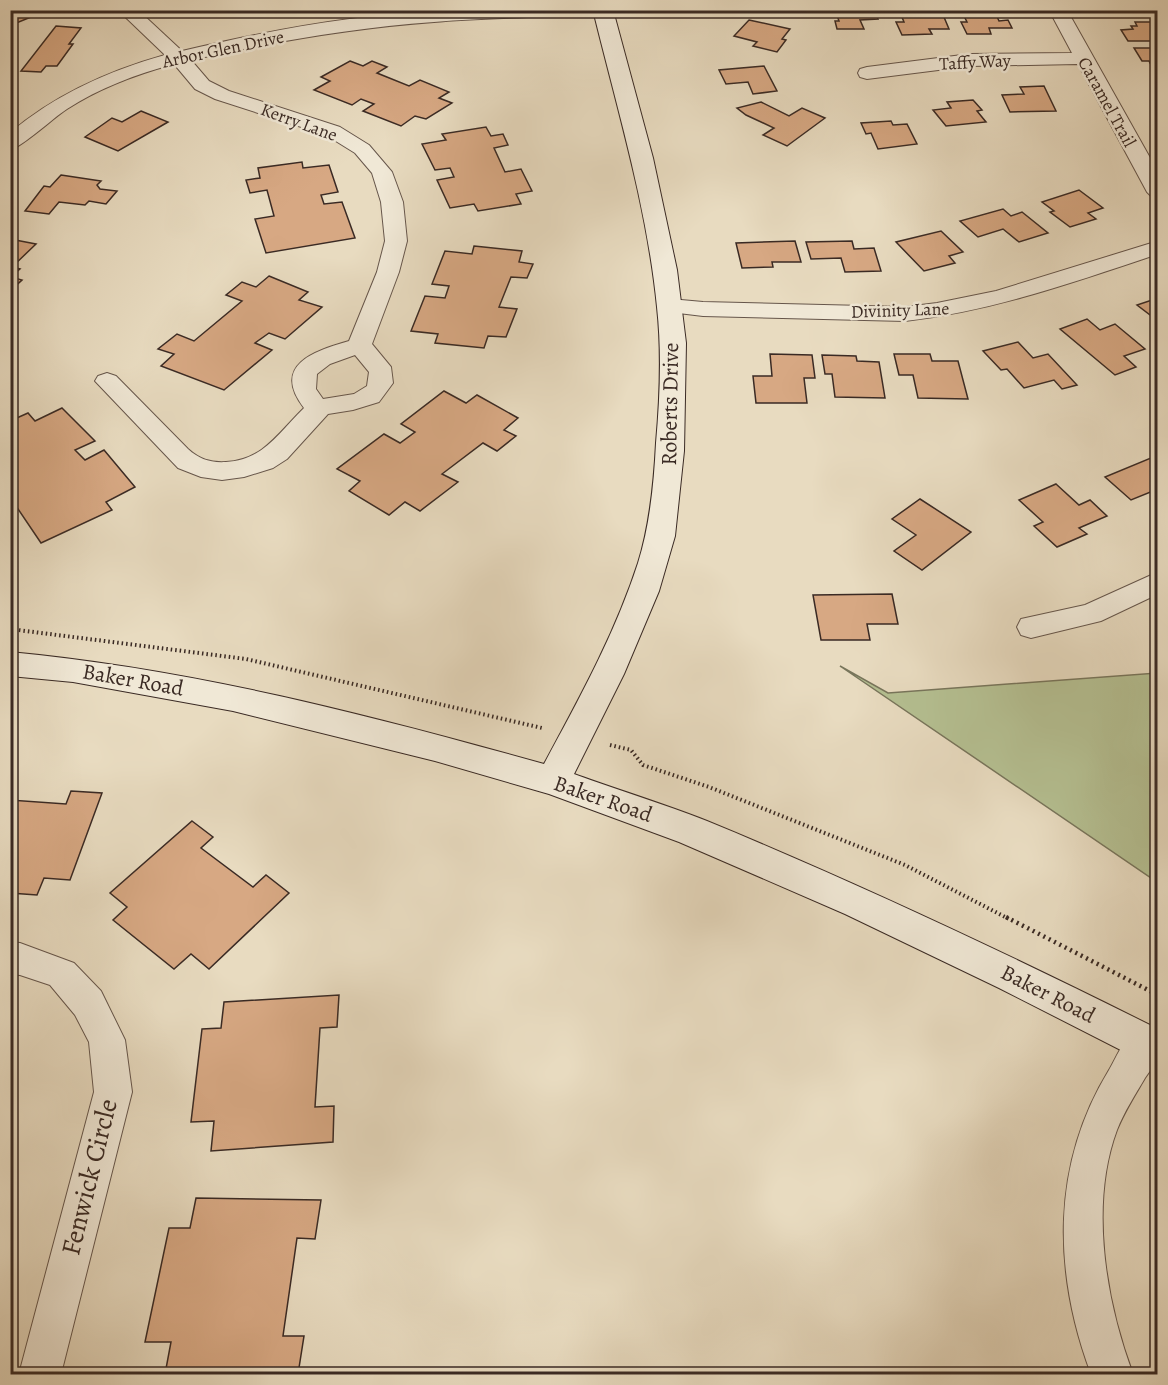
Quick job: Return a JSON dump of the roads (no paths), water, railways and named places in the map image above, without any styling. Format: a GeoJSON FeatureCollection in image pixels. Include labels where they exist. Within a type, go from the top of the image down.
{"type":"FeatureCollection","features":[{"type":"Feature","properties":{"kind":"street","name":"Kerry Lane"},"geometry":{"type":"LineString","coordinates":[[127,10],[178,57],[202,85],[222,95],[333,131],[362,149],[382,172],[392,202],[396,241],[388,272],[359,346]]}},
{"type":"Feature","properties":{"kind":"street","name":"Arbor Glen Drive"},"geometry":{"type":"LineString","coordinates":[[10,144],[44,114],[76,94],[107,80],[178,57],[348,25],[418,18],[566,10]]}},
{"type":"Feature","properties":{"kind":"street","name":"Roberts Drive"},"geometry":{"type":"LineString","coordinates":[[553,782],[634,615],[654,561],[666,502],[671,437],[674,366],[670,306],[654,217],[603,10]]}},
{"type":"Feature","properties":{"kind":"street","name":"Caramel Trail"},"geometry":{"type":"LineString","coordinates":[[1058,10],[1158,192]]}},
{"type":"Feature","properties":{"kind":"street","name":"Taffy Way"},"geometry":{"type":"LineString","coordinates":[[867,73],[970,60],[1083,58]]}},
{"type":"Feature","properties":{"kind":"street","name":"Divinity Lane"},"geometry":{"type":"LineString","coordinates":[[670,306],[703,309],[905,314],[934,312],[997,298],[1158,247]]}},
{"type":"Feature","properties":{"kind":"street"},"geometry":{"type":"LineString","coordinates":[[107,381],[192,465],[211,470],[232,471],[254,466],[271,458],[287,445],[318,409],[353,402],[369,395],[380,385],[382,374],[377,363],[359,346],[326,356],[306,371],[303,380],[304,389],[318,409]]}},
{"type":"Feature","properties":{"kind":"street"},"geometry":{"type":"LineString","coordinates":[[1031,627],[1091,614],[1158,582]]}},
{"type":"Feature","properties":{"kind":"street","name":"Baker Road"},"geometry":{"type":"LineString","coordinates":[[10,664],[73,670],[233,698],[435,747],[553,782],[692,831],[858,903],[1013,976],[1152,1047]]}},
{"type":"Feature","properties":{"kind":"street","name":"Fenwick Circle"},"geometry":{"type":"LineString","coordinates":[[10,958],[20,959],[62,974],[88,1003],[107,1040],[113,1092],[40,1374]]}},
{"type":"Feature","properties":{"kind":"street"},"geometry":{"type":"LineString","coordinates":[[1112,1374],[1104,1355],[1086,1270],[1083,1200],[1093,1144],[1110,1104],[1152,1047]]}}]}
